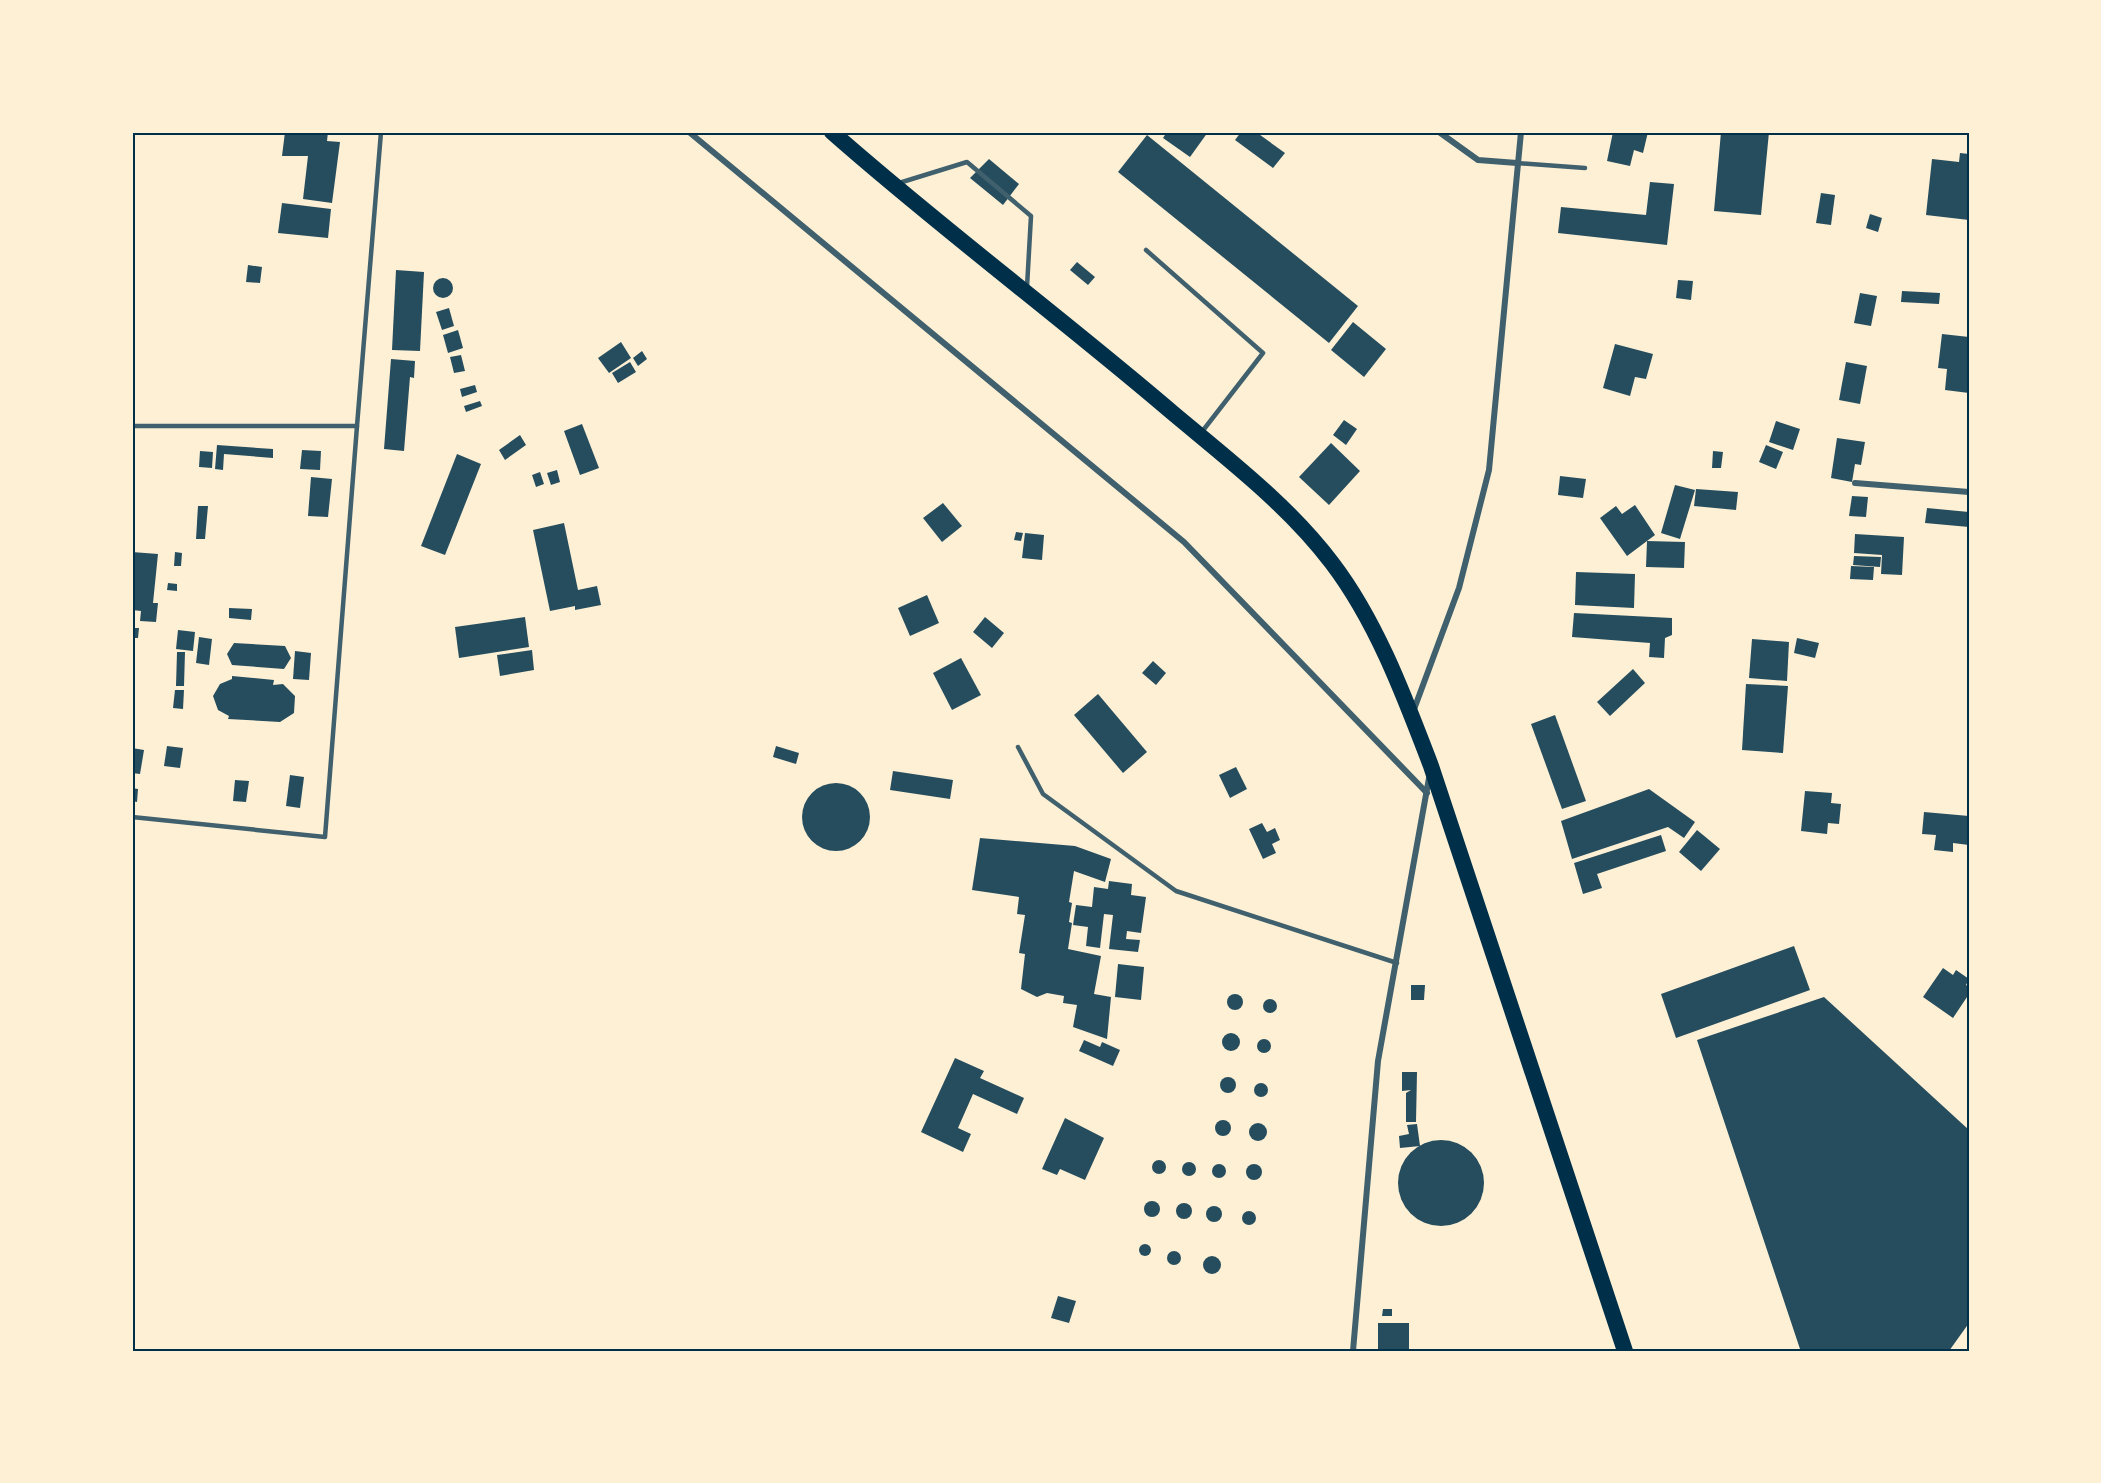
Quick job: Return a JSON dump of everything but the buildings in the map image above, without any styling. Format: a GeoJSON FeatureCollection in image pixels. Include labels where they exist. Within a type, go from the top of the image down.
{"type":"FeatureCollection","features":[{"type":"Feature","properties":{"kind":"highway"},"geometry":{"type":"LineString","coordinates":[[832,132],[892,185],[1026,292],[1264,491],[1332,563],[1369,625],[1412,715],[1431,766],[1625,1351]]}},
{"type":"Feature","properties":{"kind":"street"},"geometry":{"type":"LineString","coordinates":[[689,132],[1184,542],[1428,794]]}},
{"type":"Feature","properties":{"kind":"street"},"geometry":{"type":"LineString","coordinates":[[1439,132],[1478,160],[1517,162]]}},
{"type":"Feature","properties":{"kind":"street"},"geometry":{"type":"LineString","coordinates":[[1412,715],[1459,588],[1489,470],[1521,132]]}},
{"type":"Feature","properties":{"kind":"street"},"geometry":{"type":"LineString","coordinates":[[1855,483],[1969,492]]}},
{"type":"Feature","properties":{"kind":"street"},"geometry":{"type":"LineString","coordinates":[[1353,1351],[1378,1061],[1428,794],[1431,766]]}},
{"type":"Feature","properties":{"kind":"lane"},"geometry":{"type":"LineString","coordinates":[[132,816],[325,837],[381,132]]}},
{"type":"Feature","properties":{"kind":"lane"},"geometry":{"type":"LineString","coordinates":[[892,185],[967,162],[1031,216],[1026,292]]}},
{"type":"Feature","properties":{"kind":"lane"},"geometry":{"type":"LineString","coordinates":[[1517,162],[1585,168]]}},
{"type":"Feature","properties":{"kind":"lane"},"geometry":{"type":"LineString","coordinates":[[1146,250],[1263,353],[1199,435]]}},
{"type":"Feature","properties":{"kind":"lane"},"geometry":{"type":"LineString","coordinates":[[132,426],[357,426]]}},
{"type":"Feature","properties":{"kind":"lane"},"geometry":{"type":"LineString","coordinates":[[1018,747],[1043,794],[1176,891],[1396,963]]}}]}
